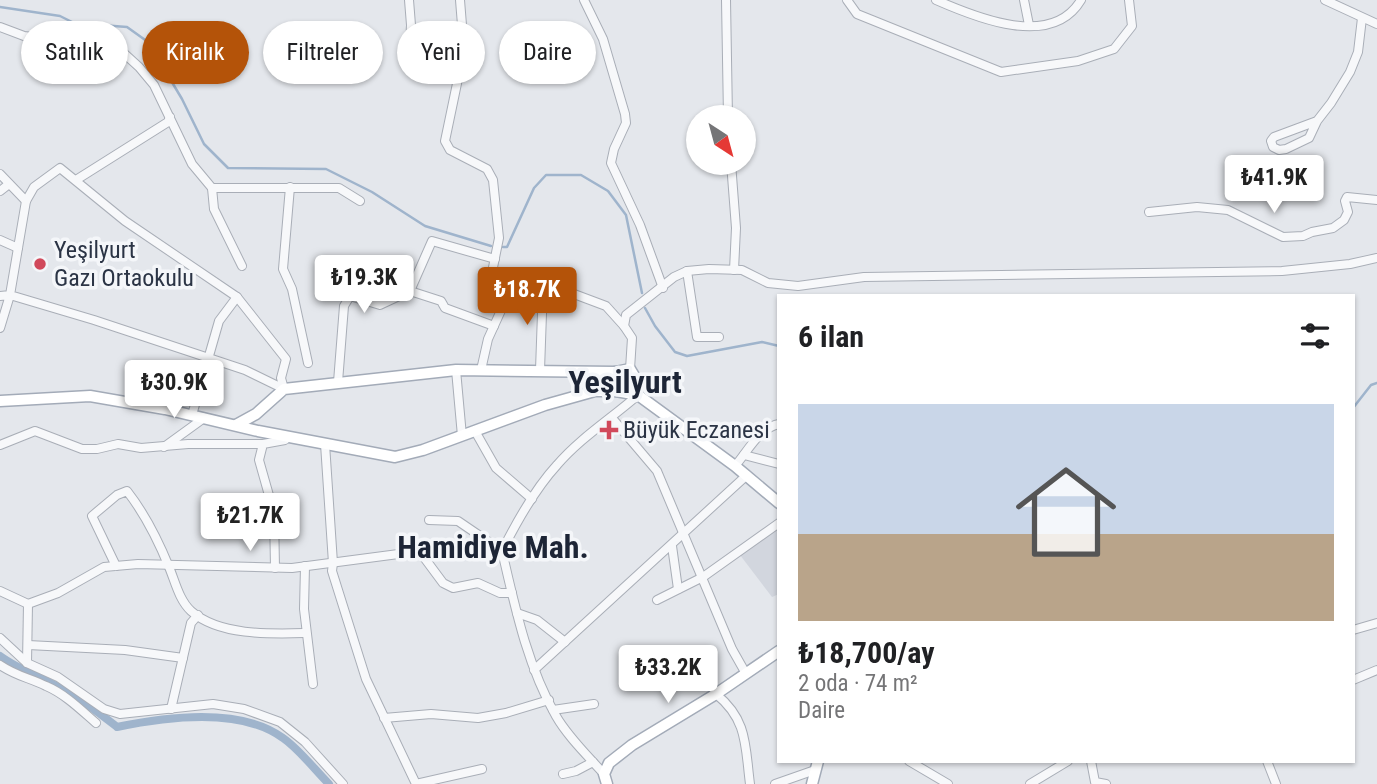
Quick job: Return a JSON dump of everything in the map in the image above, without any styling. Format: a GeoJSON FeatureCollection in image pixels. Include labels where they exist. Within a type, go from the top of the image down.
{"type":"FeatureCollection","features":[{"type":"Feature","properties":{"kind":"main road"},"geometry":{"type":"LineString","coordinates":[[236,425],[256,414],[284,389],[456,370],[615,372],[630,369],[639,384],[638,394]]}},
{"type":"Feature","properties":{"kind":"main road"},"geometry":{"type":"LineString","coordinates":[[615,372],[612,384],[616,391]]}},
{"type":"Feature","properties":{"kind":"main road"},"geometry":{"type":"LineString","coordinates":[[0,401],[90,396],[395,457],[424,450],[545,405],[595,391],[616,391],[638,394],[736,466],[777,501]]}},
{"type":"Feature","properties":{"kind":"main road"},"geometry":{"type":"LineString","coordinates":[[606,779],[609,763],[777,652]]}},
{"type":"Feature","properties":{"kind":"main road"},"geometry":{"type":"LineString","coordinates":[[812,784],[816,766]]}},
{"type":"Feature","properties":{"kind":"street"},"geometry":{"type":"LineString","coordinates":[[409,0],[411,21]]}},
{"type":"Feature","properties":{"kind":"street"},"geometry":{"type":"LineString","coordinates":[[460,0],[464,50],[445,141],[450,150],[487,169],[493,180],[499,238],[490,282],[503,306]]}},
{"type":"Feature","properties":{"kind":"street"},"geometry":{"type":"LineString","coordinates":[[584,0],[603,39],[625,114],[625,123],[611,163],[640,225],[663,288]]}},
{"type":"Feature","properties":{"kind":"street"},"geometry":{"type":"LineString","coordinates":[[726,0],[728,105]]}},
{"type":"Feature","properties":{"kind":"street"},"geometry":{"type":"LineString","coordinates":[[847,0],[857,14],[1001,72],[1078,61],[1114,49],[1132,26],[1129,0]]}},
{"type":"Feature","properties":{"kind":"street"},"geometry":{"type":"LineString","coordinates":[[936,0],[1006,25],[1048,23],[1067,17],[1082,0]]}},
{"type":"Feature","properties":{"kind":"street"},"geometry":{"type":"LineString","coordinates":[[960,10],[964,0]]}},
{"type":"Feature","properties":{"kind":"street"},"geometry":{"type":"LineString","coordinates":[[1024,0],[1028,25]]}},
{"type":"Feature","properties":{"kind":"street"},"geometry":{"type":"LineString","coordinates":[[1325,0],[1377,24]]}},
{"type":"Feature","properties":{"kind":"street"},"geometry":{"type":"LineString","coordinates":[[1317,121],[1274,137],[1271,141],[1273,147],[1286,149],[1309,138],[1317,121],[1350,72],[1358,52],[1362,18]]}},
{"type":"Feature","properties":{"kind":"street"},"geometry":{"type":"LineString","coordinates":[[0,27],[24,36],[117,47],[139,67],[154,85],[192,164],[212,188],[214,209],[242,266]]}},
{"type":"Feature","properties":{"kind":"street"},"geometry":{"type":"LineString","coordinates":[[76,180],[168,122],[170,117]]}},
{"type":"Feature","properties":{"kind":"street"},"geometry":{"type":"LineString","coordinates":[[0,328],[26,201],[34,187],[60,168],[125,221],[237,297],[286,359],[281,378],[284,389]]}},
{"type":"Feature","properties":{"kind":"street"},"geometry":{"type":"LineString","coordinates":[[0,174],[26,201]]}},
{"type":"Feature","properties":{"kind":"street"},"geometry":{"type":"LineString","coordinates":[[732,175],[736,228],[734,270]]}},
{"type":"Feature","properties":{"kind":"street"},"geometry":{"type":"LineString","coordinates":[[0,191],[9,184]]}},
{"type":"Feature","properties":{"kind":"street"},"geometry":{"type":"LineString","coordinates":[[290,187],[283,269],[292,289],[307,363]]}},
{"type":"Feature","properties":{"kind":"street"},"geometry":{"type":"LineString","coordinates":[[212,188],[339,188],[360,201]]}},
{"type":"Feature","properties":{"kind":"street"},"geometry":{"type":"LineString","coordinates":[[1149,212],[1197,206],[1228,210],[1254,221],[1280,237],[1303,236],[1338,225],[1348,212],[1345,201],[1347,197],[1377,200]]}},
{"type":"Feature","properties":{"kind":"street"},"geometry":{"type":"LineString","coordinates":[[0,240],[18,248]]}},
{"type":"Feature","properties":{"kind":"street"},"geometry":{"type":"LineString","coordinates":[[410,292],[432,241],[495,259]]}},
{"type":"Feature","properties":{"kind":"street"},"geometry":{"type":"LineString","coordinates":[[624,326],[626,315],[687,271],[742,270],[768,283],[798,286],[864,277],[1282,271],[1350,264],[1377,258]]}},
{"type":"Feature","properties":{"kind":"street"},"geometry":{"type":"LineString","coordinates":[[687,271],[697,337],[719,337]]}},
{"type":"Feature","properties":{"kind":"street"},"geometry":{"type":"LineString","coordinates":[[540,370],[543,285]]}},
{"type":"Feature","properties":{"kind":"street"},"geometry":{"type":"LineString","coordinates":[[481,370],[503,306],[526,288],[543,285],[606,306],[632,338],[630,369]]}},
{"type":"Feature","properties":{"kind":"street"},"geometry":{"type":"LineString","coordinates":[[338,382],[344,306],[350,296],[380,305],[410,292],[441,301],[445,308],[494,326]]}},
{"type":"Feature","properties":{"kind":"street"},"geometry":{"type":"LineString","coordinates":[[5,296],[94,320],[245,370],[284,389]]}},
{"type":"Feature","properties":{"kind":"street"},"geometry":{"type":"LineString","coordinates":[[192,415],[219,321],[237,297]]}},
{"type":"Feature","properties":{"kind":"street"},"geometry":{"type":"LineString","coordinates":[[456,370],[462,436]]}},
{"type":"Feature","properties":{"kind":"street"},"geometry":{"type":"LineString","coordinates":[[606,779],[553,710],[534,670],[502,551],[518,520],[556,465],[638,394]]}},
{"type":"Feature","properties":{"kind":"street"},"geometry":{"type":"LineString","coordinates":[[164,447],[204,418]]}},
{"type":"Feature","properties":{"kind":"street"},"geometry":{"type":"LineString","coordinates":[[612,418],[657,471],[732,649],[746,673]]}},
{"type":"Feature","properties":{"kind":"street"},"geometry":{"type":"LineString","coordinates":[[736,466],[769,426],[777,424]]}},
{"type":"Feature","properties":{"kind":"street"},"geometry":{"type":"LineString","coordinates":[[0,444],[35,431],[82,449],[118,444],[141,448],[263,444],[278,440],[309,441]]}},
{"type":"Feature","properties":{"kind":"street"},"geometry":{"type":"LineString","coordinates":[[475,431],[496,468],[532,499]]}},
{"type":"Feature","properties":{"kind":"street"},"geometry":{"type":"LineString","coordinates":[[180,445],[183,432]]}},
{"type":"Feature","properties":{"kind":"street"},"geometry":{"type":"LineString","coordinates":[[263,444],[259,460],[274,513],[275,568]]}},
{"type":"Feature","properties":{"kind":"street"},"geometry":{"type":"LineString","coordinates":[[325,444],[332,571],[366,679],[384,718],[416,784],[482,769]]}},
{"type":"Feature","properties":{"kind":"street"},"geometry":{"type":"LineString","coordinates":[[744,455],[777,463]]}},
{"type":"Feature","properties":{"kind":"street"},"geometry":{"type":"LineString","coordinates":[[534,670],[747,475]]}},
{"type":"Feature","properties":{"kind":"street"},"geometry":{"type":"LineString","coordinates":[[116,566],[92,516],[117,495],[127,491],[142,510],[190,610],[239,632],[306,633]]}},
{"type":"Feature","properties":{"kind":"street"},"geometry":{"type":"LineString","coordinates":[[429,520],[458,521],[502,551]]}},
{"type":"Feature","properties":{"kind":"street"},"geometry":{"type":"LineString","coordinates":[[657,600],[703,577],[777,524]]}},
{"type":"Feature","properties":{"kind":"street"},"geometry":{"type":"LineString","coordinates":[[672,546],[678,589]]}},
{"type":"Feature","properties":{"kind":"street"},"geometry":{"type":"LineString","coordinates":[[0,591],[28,604],[58,593],[104,567],[138,564],[275,568],[420,552],[502,551]]}},
{"type":"Feature","properties":{"kind":"street"},"geometry":{"type":"LineString","coordinates":[[420,552],[443,583],[453,589],[478,583],[500,593],[512,593]]}},
{"type":"Feature","properties":{"kind":"street"},"geometry":{"type":"LineString","coordinates":[[306,566],[304,609],[313,684]]}},
{"type":"Feature","properties":{"kind":"street"},"geometry":{"type":"LineString","coordinates":[[27,663],[28,604]]}},
{"type":"Feature","properties":{"kind":"street"},"geometry":{"type":"LineString","coordinates":[[517,613],[537,620],[565,642]]}},
{"type":"Feature","properties":{"kind":"street"},"geometry":{"type":"LineString","coordinates":[[172,709],[191,623],[198,615]]}},
{"type":"Feature","properties":{"kind":"street"},"geometry":{"type":"LineString","coordinates":[[1355,629],[1377,623]]}},
{"type":"Feature","properties":{"kind":"street"},"geometry":{"type":"LineString","coordinates":[[0,638],[27,663],[58,677],[104,709],[120,714],[213,704],[244,709],[280,722],[305,742],[343,784]]}},
{"type":"Feature","properties":{"kind":"street"},"geometry":{"type":"LineString","coordinates":[[28,645],[125,650],[183,658]]}},
{"type":"Feature","properties":{"kind":"street"},"geometry":{"type":"LineString","coordinates":[[685,664],[730,706],[741,722],[750,784]]}},
{"type":"Feature","properties":{"kind":"street"},"geometry":{"type":"LineString","coordinates":[[0,665],[17,676],[46,685],[67,698],[96,723]]}},
{"type":"Feature","properties":{"kind":"street"},"geometry":{"type":"LineString","coordinates":[[1355,679],[1377,670]]}},
{"type":"Feature","properties":{"kind":"street"},"geometry":{"type":"LineString","coordinates":[[384,718],[431,714],[478,719],[549,700]]}},
{"type":"Feature","properties":{"kind":"street"},"geometry":{"type":"LineString","coordinates":[[553,710],[594,704]]}},
{"type":"Feature","properties":{"kind":"street"},"geometry":{"type":"LineString","coordinates":[[563,774],[593,762]]}},
{"type":"Feature","properties":{"kind":"street"},"geometry":{"type":"LineString","coordinates":[[912,763],[948,784]]}},
{"type":"Feature","properties":{"kind":"street"},"geometry":{"type":"LineString","coordinates":[[1030,784],[1065,763]]}},
{"type":"Feature","properties":{"kind":"street"},"geometry":{"type":"LineString","coordinates":[[1091,763],[1095,782],[1106,784]]}},
{"type":"Feature","properties":{"kind":"street"},"geometry":{"type":"LineString","coordinates":[[1268,763],[1276,784]]}},
{"type":"Feature","properties":{"kind":"street"},"geometry":{"type":"LineString","coordinates":[[775,784],[816,766]]}},
{"type":"Feature","properties":{"kind":"shaded area"},"geometry":{"type":"Polygon","coordinates":[[[777,527],[777,595],[772,597],[740,555],[777,527]]]}},
{"type":"Feature","properties":{"kind":"waterway"},"geometry":{"type":"LineString","coordinates":[[0,7],[60,16],[82,27],[127,27],[148,42],[182,99],[204,144],[228,168],[326,169],[372,192],[425,226],[491,246]]}},
{"type":"Feature","properties":{"kind":"waterway"},"geometry":{"type":"LineString","coordinates":[[503,247],[507,247],[534,188],[546,175],[581,175],[608,191],[626,215],[642,293]]}},
{"type":"Feature","properties":{"kind":"waterway"},"geometry":{"type":"LineString","coordinates":[[645,308],[675,352],[687,356],[762,342],[777,346]]}},
{"type":"Feature","properties":{"kind":"waterway"},"geometry":{"type":"LineString","coordinates":[[1355,405],[1371,385],[1377,383]]}},
{"type":"Feature","properties":{"kind":"waterway"},"geometry":{"type":"LineString","coordinates":[[0,656],[78,699],[117,727],[157,720],[202,717],[225,718],[266,728],[289,743],[329,784]]}},
{"type":"Feature","properties":{"kind":"place","name":"Yeşilyurt Gazı Ortaokulu"},"geometry":{"type":"Point","coordinates":[40,264]}},
{"type":"Feature","properties":{"kind":"place","name":"Büyük Eczanesi"},"geometry":{"type":"Point","coordinates":[609,430]}},
{"type":"Feature","properties":{"kind":"district","name":"Yeşilyurt"},"geometry":{"type":"Point","coordinates":[625,382]}},
{"type":"Feature","properties":{"kind":"district","name":"Hamidiye Mah."},"geometry":{"type":"Point","coordinates":[493,547]}}]}
